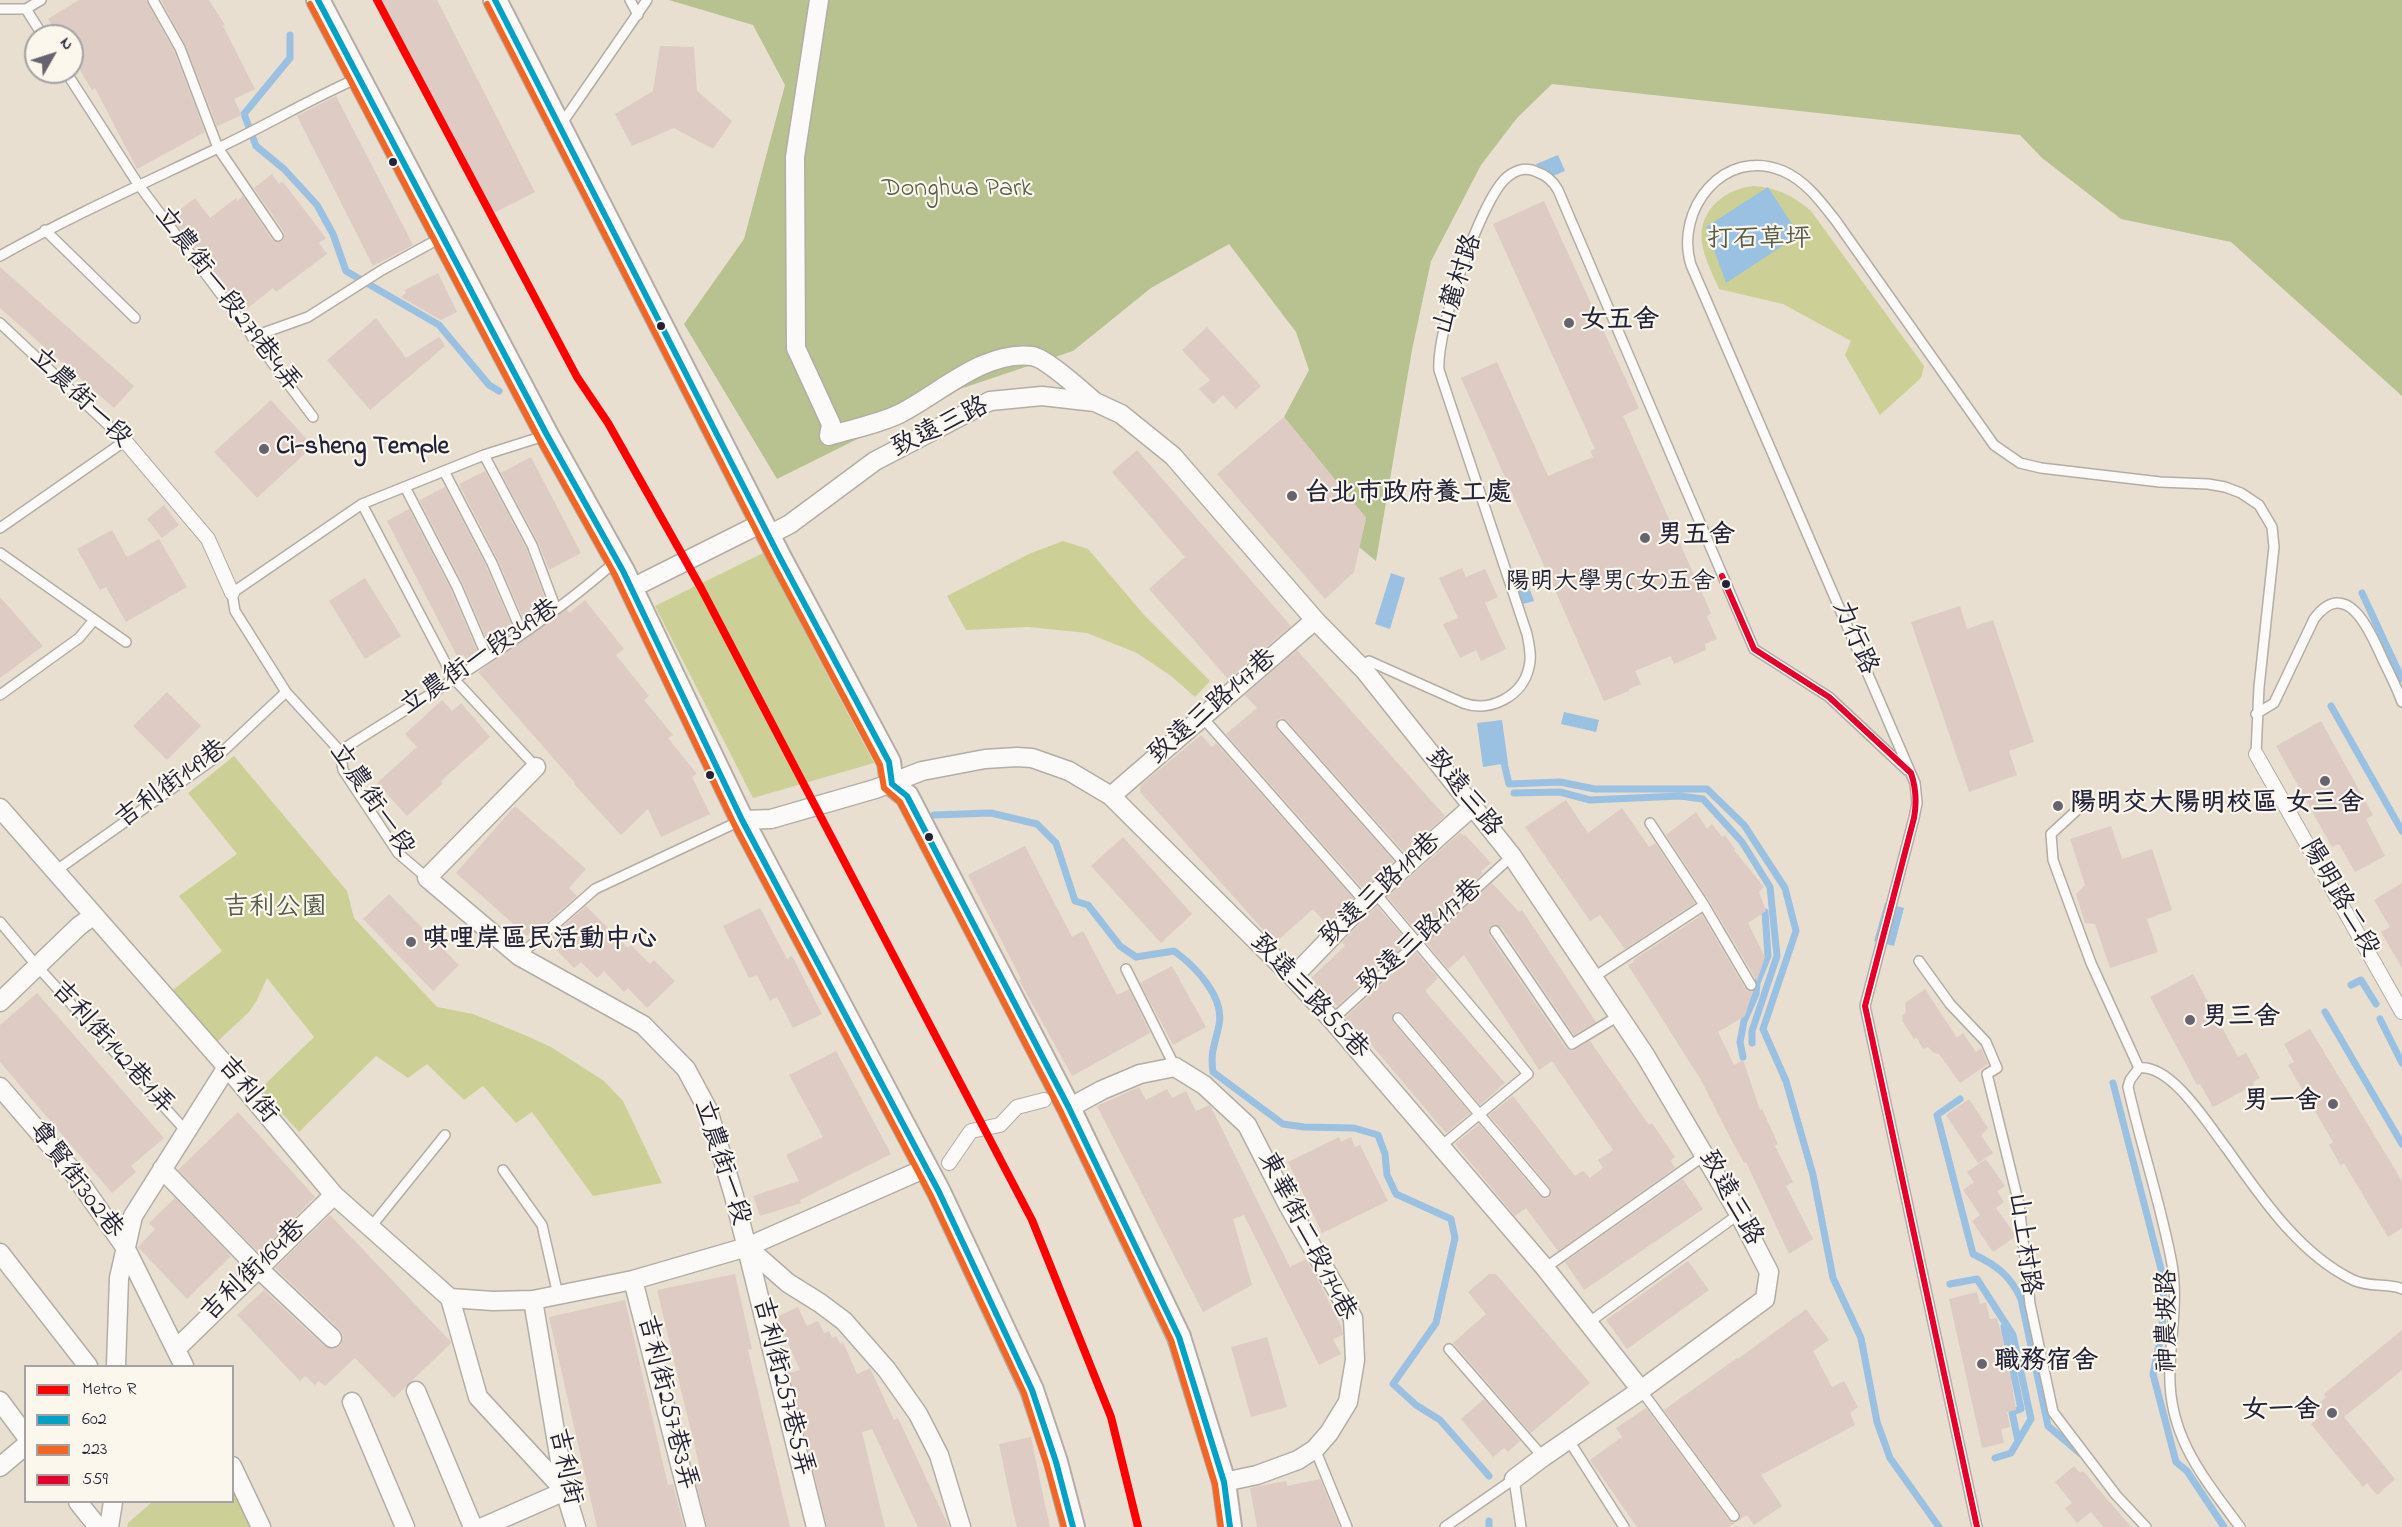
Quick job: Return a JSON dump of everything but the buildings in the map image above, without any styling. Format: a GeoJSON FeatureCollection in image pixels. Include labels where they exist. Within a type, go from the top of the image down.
{"type":"FeatureCollection","features":[{"type":"Feature","properties":{"kind":"street"},"geometry":{"type":"LineString","coordinates":[[318,0],[547,435],[632,588],[742,820],[927,1168],[1032,1390],[1056,1462],[1073,1527]]}},
{"type":"Feature","properties":{"kind":"street"},"geometry":{"type":"LineString","coordinates":[[495,0],[766,529],[889,762],[892,784],[907,796],[1069,1108],[1179,1337],[1224,1482],[1230,1527]]}},
{"type":"Feature","properties":{"kind":"street"},"geometry":{"type":"LineString","coordinates":[[819,0],[795,157],[795,328],[796,348],[831,424],[829,436],[898,414],[958,377],[1006,357],[1034,356],[1095,402]]}},
{"type":"Feature","properties":{"kind":"street","name":"致遠三路"},"geometry":{"type":"LineString","coordinates":[[632,588],[766,529],[790,524],[875,461],[990,401],[1042,396],[1095,402],[1120,414],[1173,456],[1315,620],[1362,669],[1512,856],[1620,1015],[1705,1155],[1769,1272],[1765,1299],[1514,1479]]}},
{"type":"Feature","properties":{"kind":"street","name":"立農街一段"},"geometry":{"type":"LineString","coordinates":[[125,441],[208,539],[232,593]]}},
{"type":"Feature","properties":{"kind":"street","name":"致遠三路147巷"},"geometry":{"type":"LineString","coordinates":[[1111,796],[1315,620]]}},
{"type":"Feature","properties":{"kind":"street","name":"陽明路二段"},"geometry":{"type":"LineString","coordinates":[[2256,754],[2402,1012]]}},
{"type":"Feature","properties":{"kind":"street","name":"致遠三路55巷"},"geometry":{"type":"LineString","coordinates":[[742,820],[771,819],[892,784],[922,771],[985,759],[1017,757],[1032,759],[1069,771],[1111,796],[1293,976],[1545,1268],[1641,1390]]}},
{"type":"Feature","properties":{"kind":"street"},"geometry":{"type":"LineString","coordinates":[[427,878],[536,767]]}},
{"type":"Feature","properties":{"kind":"street","name":"致遠三路119巷"},"geometry":{"type":"LineString","coordinates":[[1293,976],[1370,898],[1472,807]]}},
{"type":"Feature","properties":{"kind":"street","name":"吉利街"},"geometry":{"type":"LineString","coordinates":[[0,808],[227,1067],[334,1195],[450,1298]]}},
{"type":"Feature","properties":{"kind":"street","name":"立農街一段"},"geometry":{"type":"LineString","coordinates":[[427,878],[519,956],[644,1025],[686,1069],[708,1110],[747,1247],[788,1283],[843,1321],[887,1370],[918,1413],[939,1455],[961,1527]]}},
{"type":"Feature","properties":{"kind":"street"},"geometry":{"type":"LineString","coordinates":[[0,1002],[78,926],[93,916]]}},
{"type":"Feature","properties":{"kind":"street"},"geometry":{"type":"LineString","coordinates":[[116,1365],[119,1278],[133,1216],[227,1067]]}},
{"type":"Feature","properties":{"kind":"street"},"geometry":{"type":"LineString","coordinates":[[1069,1108],[1101,1090],[1140,1074],[1175,1067]]}},
{"type":"Feature","properties":{"kind":"street","name":"東華街二段174巷"},"geometry":{"type":"LineString","coordinates":[[1175,1067],[1204,1085],[1247,1125],[1288,1205],[1353,1318],[1355,1360],[1348,1402],[1329,1433],[1315,1449],[1298,1460],[1257,1475],[1224,1482]]}},
{"type":"Feature","properties":{"kind":"street","name":"尊賢街302巷"},"geometry":{"type":"LineString","coordinates":[[0,1087],[69,1167],[125,1247],[184,1365]]}},
{"type":"Feature","properties":{"kind":"street"},"geometry":{"type":"LineString","coordinates":[[949,1163],[971,1131],[1000,1125],[1017,1107],[1044,1100]]}},
{"type":"Feature","properties":{"kind":"street"},"geometry":{"type":"LineString","coordinates":[[483,1527],[565,1491],[478,1397],[450,1298],[493,1301],[533,1300],[633,1280],[747,1247],[927,1168]]}},
{"type":"Feature","properties":{"kind":"street"},"geometry":{"type":"LineString","coordinates":[[162,1169],[259,1269],[332,1338]]}},
{"type":"Feature","properties":{"kind":"street","name":"吉利街164巷"},"geometry":{"type":"LineString","coordinates":[[176,1349],[334,1195]]}},
{"type":"Feature","properties":{"kind":"street","name":"吉利街257巷5弄"},"geometry":{"type":"LineString","coordinates":[[747,1247],[816,1527]]}},
{"type":"Feature","properties":{"kind":"street"},"geometry":{"type":"LineString","coordinates":[[0,1253],[87,1365]]}},
{"type":"Feature","properties":{"kind":"street","name":"吉利街257巷3弄"},"geometry":{"type":"LineString","coordinates":[[633,1280],[696,1527]]}},
{"type":"Feature","properties":{"kind":"street","name":"吉利街"},"geometry":{"type":"LineString","coordinates":[[533,1300],[565,1491],[576,1527]]}},
{"type":"Feature","properties":{"kind":"street"},"geometry":{"type":"LineString","coordinates":[[416,1391],[473,1527]]}},
{"type":"Feature","properties":{"kind":"street"},"geometry":{"type":"LineString","coordinates":[[0,1401],[24,1433]]}},
{"type":"Feature","properties":{"kind":"street"},"geometry":{"type":"LineString","coordinates":[[352,1402],[405,1527]]}},
{"type":"Feature","properties":{"kind":"street"},"geometry":{"type":"LineString","coordinates":[[0,1467],[24,1447]]}},
{"type":"Feature","properties":{"kind":"street"},"geometry":{"type":"LineString","coordinates":[[234,1470],[261,1527]]}},
{"type":"Feature","properties":{"kind":"street"},"geometry":{"type":"LineString","coordinates":[[79,1503],[98,1527]]}},
{"type":"Feature","properties":{"kind":"street"},"geometry":{"type":"LineString","coordinates":[[109,1527],[113,1503]]}},
{"type":"Feature","properties":{"kind":"lane"},"geometry":{"type":"LineString","coordinates":[[0,9],[26,9],[41,0]]}},
{"type":"Feature","properties":{"kind":"lane"},"geometry":{"type":"LineString","coordinates":[[153,0],[180,48],[218,148],[278,236]]}},
{"type":"Feature","properties":{"kind":"lane"},"geometry":{"type":"LineString","coordinates":[[630,0],[638,15]]}},
{"type":"Feature","properties":{"kind":"lane"},"geometry":{"type":"LineString","coordinates":[[560,126],[647,0]]}},
{"type":"Feature","properties":{"kind":"lane"},"geometry":{"type":"LineString","coordinates":[[26,9],[35,24]]}},
{"type":"Feature","properties":{"kind":"lane"},"geometry":{"type":"LineString","coordinates":[[0,256],[45,230],[218,148],[358,77]]}},
{"type":"Feature","properties":{"kind":"lane","name":"立農街一段279巷4弄"},"geometry":{"type":"LineString","coordinates":[[74,84],[138,184],[313,417]]}},
{"type":"Feature","properties":{"kind":"lane","name":"力行路"},"geometry":{"type":"LineString","coordinates":[[1977,1527],[1865,1006],[1914,818],[1917,802],[1915,783],[1690,265],[1686,250],[1690,224],[1700,198],[1711,184],[1730,172],[1756,166],[1781,170],[1803,183],[1836,221],[1994,446],[2020,463],[2041,468],[2160,482],[2208,484],[2241,493],[2259,505],[2272,527],[2274,548],[2256,714]]}},
{"type":"Feature","properties":{"kind":"lane","name":"山麓村路"},"geometry":{"type":"LineString","coordinates":[[1362,669],[1369,661],[1475,707],[1497,703],[1510,696],[1524,682],[1529,668],[1530,651],[1527,634],[1443,381],[1438,358],[1448,308],[1485,211],[1502,182],[1519,170],[1530,169],[1540,173],[1558,190],[1754,649],[1829,697],[1911,774]]}},
{"type":"Feature","properties":{"kind":"lane"},"geometry":{"type":"LineString","coordinates":[[45,230],[135,318]]}},
{"type":"Feature","properties":{"kind":"lane"},"geometry":{"type":"LineString","coordinates":[[252,337],[308,317],[382,270],[442,237]]}},
{"type":"Feature","properties":{"kind":"lane","name":"立農街一段"},"geometry":{"type":"LineString","coordinates":[[0,323],[125,441]]}},
{"type":"Feature","properties":{"kind":"lane"},"geometry":{"type":"LineString","coordinates":[[232,593],[362,504],[484,455],[547,435]]}},
{"type":"Feature","properties":{"kind":"lane"},"geometry":{"type":"LineString","coordinates":[[0,528],[125,441]]}},
{"type":"Feature","properties":{"kind":"lane"},"geometry":{"type":"LineString","coordinates":[[484,455],[532,545],[556,609]]}},
{"type":"Feature","properties":{"kind":"lane"},"geometry":{"type":"LineString","coordinates":[[444,471],[492,563],[522,633]]}},
{"type":"Feature","properties":{"kind":"lane"},"geometry":{"type":"LineString","coordinates":[[405,487],[457,587],[487,657]]}},
{"type":"Feature","properties":{"kind":"lane"},"geometry":{"type":"LineString","coordinates":[[362,504],[454,679],[536,767]]}},
{"type":"Feature","properties":{"kind":"lane"},"geometry":{"type":"LineString","coordinates":[[0,553],[126,642]]}},
{"type":"Feature","properties":{"kind":"lane","name":"立農街一段349巷"},"geometry":{"type":"LineString","coordinates":[[340,751],[522,633],[585,589],[617,560]]}},
{"type":"Feature","properties":{"kind":"lane","name":"立農街一段"},"geometry":{"type":"LineString","coordinates":[[232,593],[235,612],[286,692],[340,751],[343,770],[398,853],[427,878]]}},
{"type":"Feature","properties":{"kind":"lane"},"geometry":{"type":"LineString","coordinates":[[2256,754],[2256,714],[2274,703],[2314,619],[2323,607],[2344,604],[2366,623],[2402,702]]}},
{"type":"Feature","properties":{"kind":"lane"},"geometry":{"type":"LineString","coordinates":[[0,695],[79,638],[94,620]]}},
{"type":"Feature","properties":{"kind":"lane","name":"吉利街149巷"},"geometry":{"type":"LineString","coordinates":[[54,872],[218,756],[286,692]]}},
{"type":"Feature","properties":{"kind":"lane"},"geometry":{"type":"LineString","coordinates":[[1203,718],[1370,898],[1418,943],[1528,1074],[1440,1147]]}},
{"type":"Feature","properties":{"kind":"lane"},"geometry":{"type":"LineString","coordinates":[[1282,725],[1407,866]]}},
{"type":"Feature","properties":{"kind":"lane"},"geometry":{"type":"LineString","coordinates":[[2077,810],[2051,834],[2053,860],[2091,963],[2139,1068],[2150,1068],[2160,1074],[2190,1100],[2241,1168],[2304,1245],[2350,1279],[2368,1286],[2397,1286],[2402,1289]]}},
{"type":"Feature","properties":{"kind":"lane"},"geometry":{"type":"LineString","coordinates":[[519,956],[595,889],[742,820]]}},
{"type":"Feature","properties":{"kind":"lane"},"geometry":{"type":"LineString","coordinates":[[1650,823],[1704,905],[1751,985]]}},
{"type":"Feature","properties":{"kind":"lane","name":"致遠三路117巷"},"geometry":{"type":"LineString","coordinates":[[1332,1020],[1512,856]]}},
{"type":"Feature","properties":{"kind":"lane"},"geometry":{"type":"LineString","coordinates":[[1594,977],[1704,905]]}},
{"type":"Feature","properties":{"kind":"lane","name":"吉利街142巷1弄"},"geometry":{"type":"LineString","coordinates":[[0,922],[186,1131]]}},
{"type":"Feature","properties":{"kind":"lane"},"geometry":{"type":"LineString","coordinates":[[1495,930],[1572,1044],[1620,1015]]}},
{"type":"Feature","properties":{"kind":"lane","name":"山上村路"},"geometry":{"type":"LineString","coordinates":[[1919,961],[1950,1004],[1986,1042],[1997,1068],[1987,1074],[2019,1204],[2031,1304],[2053,1412],[2116,1495],[2146,1527]]}},
{"type":"Feature","properties":{"kind":"lane"},"geometry":{"type":"LineString","coordinates":[[1126,969],[1175,1067]]}},
{"type":"Feature","properties":{"kind":"lane"},"geometry":{"type":"LineString","coordinates":[[1398,1018],[1545,1192]]}},
{"type":"Feature","properties":{"kind":"lane","name":"神農坡路"},"geometry":{"type":"LineString","coordinates":[[2139,1068],[2128,1087],[2173,1270],[2174,1318],[2169,1369],[2174,1409],[2192,1461],[2240,1527]]}},
{"type":"Feature","properties":{"kind":"lane"},"geometry":{"type":"LineString","coordinates":[[370,1228],[445,1135]]}},
{"type":"Feature","properties":{"kind":"lane"},"geometry":{"type":"LineString","coordinates":[[1545,1268],[1705,1155]]}},
{"type":"Feature","properties":{"kind":"lane"},"geometry":{"type":"LineString","coordinates":[[503,1170],[542,1225],[558,1295]]}},
{"type":"Feature","properties":{"kind":"lane"},"geometry":{"type":"LineString","coordinates":[[1588,1323],[1739,1214]]}},
{"type":"Feature","properties":{"kind":"lane"},"geometry":{"type":"LineString","coordinates":[[1449,1349],[1542,1457]]}},
{"type":"Feature","properties":{"kind":"lane"},"geometry":{"type":"LineString","coordinates":[[1641,1390],[1734,1516]]}},
{"type":"Feature","properties":{"kind":"lane"},"geometry":{"type":"LineString","coordinates":[[1568,1440],[1624,1527]]}},
{"type":"Feature","properties":{"kind":"lane"},"geometry":{"type":"LineString","coordinates":[[1315,1449],[1347,1527]]}},
{"type":"Feature","properties":{"kind":"lane"},"geometry":{"type":"LineString","coordinates":[[1445,1527],[1514,1479],[1521,1527]]}},
{"type":"Feature","properties":{"kind":"green space","name":"Donghua Park"},"geometry":{"type":"Polygon","coordinates":[[[669,0],[2402,0],[2402,396],[2231,242],[2121,219],[2042,158],[2020,135],[1552,84],[1517,118],[1481,165],[1431,261],[1412,350],[1376,561],[1359,547],[1366,518],[1284,417],[1309,370],[1296,332],[1229,244],[1151,288],[1073,351],[954,391],[777,479],[684,324],[744,239],[785,85],[753,25],[669,0]]]}},
{"type":"Feature","properties":{"kind":"green space","name":"打石草坪"},"geometry":{"type":"Polygon","coordinates":[[[1753,186],[1784,193],[1811,211],[1924,366],[1921,378],[1880,415],[1845,355],[1851,341],[1783,304],[1719,289],[1703,248],[1703,225],[1707,214],[1721,198],[1741,188],[1753,186]]]}},
{"type":"Feature","properties":{"kind":"green space"},"geometry":{"type":"Polygon","coordinates":[[[1063,541],[1088,549],[1145,616],[1210,681],[1195,697],[1171,676],[1137,653],[1087,633],[1028,627],[966,630],[947,596],[1031,553],[1063,541]]]}},
{"type":"Feature","properties":{"kind":"green space"},"geometry":{"type":"Polygon","coordinates":[[[763,553],[874,763],[753,798],[655,606],[763,553]]]}},
{"type":"Feature","properties":{"kind":"green space","name":"吉利公園"},"geometry":{"type":"Polygon","coordinates":[[[234,756],[347,891],[354,918],[437,1007],[473,1014],[527,1036],[551,1047],[604,1081],[623,1101],[662,1183],[593,1196],[532,1112],[516,1123],[483,1086],[464,1100],[427,1064],[408,1078],[376,1056],[299,1132],[260,1089],[314,1037],[267,978],[249,1012],[217,1042],[173,990],[222,951],[179,896],[237,854],[188,793],[234,756]]]}},
{"type":"Feature","properties":{"kind":"green space"},"geometry":{"type":"Polygon","coordinates":[[[234,1490],[252,1527],[127,1527],[128,1523],[151,1503],[234,1503],[234,1490]]]}},
{"type":"Feature","properties":{"kind":"water"},"geometry":{"type":"Polygon","coordinates":[[[1558,155],[1565,171],[1543,180],[1536,164],[1558,155]]]}},
{"type":"Feature","properties":{"kind":"water"},"geometry":{"type":"Polygon","coordinates":[[[1768,187],[1799,235],[1726,283],[1706,227],[1768,187]]]}},
{"type":"Feature","properties":{"kind":"water"},"geometry":{"type":"Polygon","coordinates":[[[1522,568],[1534,601],[1523,604],[1511,572],[1522,568]]]}},
{"type":"Feature","properties":{"kind":"water"},"geometry":{"type":"Polygon","coordinates":[[[1391,573],[1405,578],[1390,629],[1375,624],[1391,573]]]}},
{"type":"Feature","properties":{"kind":"water"},"geometry":{"type":"Polygon","coordinates":[[[1564,712],[1599,720],[1596,732],[1561,724],[1564,712]]]}},
{"type":"Feature","properties":{"kind":"water"},"geometry":{"type":"Polygon","coordinates":[[[1502,720],[1508,763],[1483,767],[1477,723],[1502,720]]]}},
{"type":"Feature","properties":{"kind":"water"},"geometry":{"type":"Polygon","coordinates":[[[1885,903],[1904,908],[1894,946],[1874,941],[1885,903]]]}},
{"type":"Feature","properties":{"kind":"waterway"},"geometry":{"type":"LineString","coordinates":[[290,35],[290,58],[244,114],[256,146],[284,169],[317,205],[333,234],[346,271],[439,325],[489,385],[499,391]]}},
{"type":"Feature","properties":{"kind":"waterway"},"geometry":{"type":"LineString","coordinates":[[2362,593],[2402,679]]}},
{"type":"Feature","properties":{"kind":"waterway"},"geometry":{"type":"LineString","coordinates":[[2331,706],[2402,831]]}},
{"type":"Feature","properties":{"kind":"waterway"},"geometry":{"type":"LineString","coordinates":[[1504,763],[1509,784],[1560,782],[1595,789],[1707,789],[1744,825],[1785,888],[1796,931],[1763,1029],[1786,1081],[1813,1175],[1833,1278],[1861,1338],[1877,1422],[1890,1458],[1939,1527]]}},
{"type":"Feature","properties":{"kind":"waterway"},"geometry":{"type":"LineString","coordinates":[[1514,793],[1560,792],[1590,800],[1680,796],[1703,799],[1742,842],[1770,887],[1777,956],[1752,1031],[1752,1043]]}},
{"type":"Feature","properties":{"kind":"waterway"},"geometry":{"type":"LineString","coordinates":[[934,815],[991,813],[1037,824],[1056,843],[1075,901],[1088,905],[1120,946],[1136,957],[1174,951],[1207,983],[1220,1014],[1213,1053],[1213,1072],[1283,1124],[1304,1127],[1354,1128],[1378,1135],[1385,1154],[1387,1175],[1396,1194],[1451,1219],[1455,1238],[1436,1323],[1393,1384],[1416,1405],[1440,1420],[1489,1476]]}},
{"type":"Feature","properties":{"kind":"waterway"},"geometry":{"type":"LineString","coordinates":[[1743,1057],[1740,1042],[1744,1021],[1756,994],[1757,983],[1768,956],[1765,912]]}},
{"type":"Feature","properties":{"kind":"waterway"},"geometry":{"type":"LineString","coordinates":[[2351,985],[2361,980],[2376,1004]]}},
{"type":"Feature","properties":{"kind":"waterway"},"geometry":{"type":"LineString","coordinates":[[2325,1012],[2402,1144]]}},
{"type":"Feature","properties":{"kind":"waterway"},"geometry":{"type":"LineString","coordinates":[[2380,1019],[2402,1063]]}},
{"type":"Feature","properties":{"kind":"waterway"},"geometry":{"type":"LineString","coordinates":[[2113,1083],[2164,1281],[2162,1331],[2153,1374],[2176,1462],[2187,1471],[2224,1527]]}},
{"type":"Feature","properties":{"kind":"waterway"},"geometry":{"type":"LineString","coordinates":[[1960,1099],[1937,1115],[1973,1254],[2002,1272],[2017,1291],[2021,1299],[2048,1426],[2081,1454]]}},
{"type":"Feature","properties":{"kind":"waterway"},"geometry":{"type":"LineString","coordinates":[[1950,1284],[1977,1279],[2013,1335],[2031,1419],[2011,1453],[1995,1458]]}},
{"type":"Feature","properties":{"kind":"waterway"},"geometry":{"type":"LineString","coordinates":[[2004,1327],[2021,1409],[2012,1412],[2018,1441]]}},
{"type":"Feature","properties":{"kind":"waterway"},"geometry":{"type":"LineString","coordinates":[[1489,1521],[1489,1527]]}},
{"type":"Feature","properties":{"kind":"metro line","name":"R"},"geometry":{"type":"LineString","coordinates":[[377,0],[577,377],[608,423],[701,588],[1032,1220],[1111,1417],[1138,1527]]}},
{"type":"Feature","properties":{"kind":"transit line","name":"602"},"geometry":{"type":"LineString","coordinates":[[318,0],[547,435],[623,571],[742,820],[939,1192],[1032,1390],[1056,1462],[1073,1527]]}},
{"type":"Feature","properties":{"kind":"transit line","name":"602"},"geometry":{"type":"LineString","coordinates":[[495,0],[779,556],[889,762],[892,784],[907,796],[1069,1108],[1179,1337],[1224,1482],[1230,1527]]}},
{"type":"Feature","properties":{"kind":"transit line","name":"223"},"geometry":{"type":"LineString","coordinates":[[310,4],[539,439],[615,575],[734,824],[931,1196],[1024,1393],[1064,1527]]}},
{"type":"Feature","properties":{"kind":"transit line","name":"223"},"geometry":{"type":"LineString","coordinates":[[487,4],[771,560],[880,765],[884,788],[900,802],[1061,1112],[1171,1340],[1215,1484],[1221,1527]]}},
{"type":"Feature","properties":{"kind":"transit line","name":"559"},"geometry":{"type":"LineString","coordinates":[[1722,576],[1754,649],[1829,697],[1911,773],[1913,779],[1916,801],[1914,818],[1865,1006],[1977,1527]]}},
{"type":"Feature","properties":{"kind":"place","name":"女五舍"},"geometry":{"type":"Point","coordinates":[1569,323]}},
{"type":"Feature","properties":{"kind":"place","name":"Ci-sheng Temple"},"geometry":{"type":"Point","coordinates":[264,449]}},
{"type":"Feature","properties":{"kind":"place","name":"台北市政府養工處"},"geometry":{"type":"Point","coordinates":[1292,496]}},
{"type":"Feature","properties":{"kind":"place","name":"男五舍"},"geometry":{"type":"Point","coordinates":[1645,538]}},
{"type":"Feature","properties":{"kind":"place","name":"陽明大學男(女)五舍"},"geometry":{"type":"Point","coordinates":[1726,584]}},
{"type":"Feature","properties":{"kind":"place","name":"女三舍"},"geometry":{"type":"Point","coordinates":[2325,781]}},
{"type":"Feature","properties":{"kind":"place","name":"陽明交大陽明校區"},"geometry":{"type":"Point","coordinates":[2058,806]}},
{"type":"Feature","properties":{"kind":"place","name":"唭哩岸區民活動中心"},"geometry":{"type":"Point","coordinates":[411,942]}},
{"type":"Feature","properties":{"kind":"place","name":"男三舍"},"geometry":{"type":"Point","coordinates":[2190,1020]}},
{"type":"Feature","properties":{"kind":"place","name":"男一舍"},"geometry":{"type":"Point","coordinates":[2333,1104]}},
{"type":"Feature","properties":{"kind":"place","name":"職務宿舍"},"geometry":{"type":"Point","coordinates":[1982,1364]}},
{"type":"Feature","properties":{"kind":"place","name":"女一舍"},"geometry":{"type":"Point","coordinates":[2332,1413]}}]}
